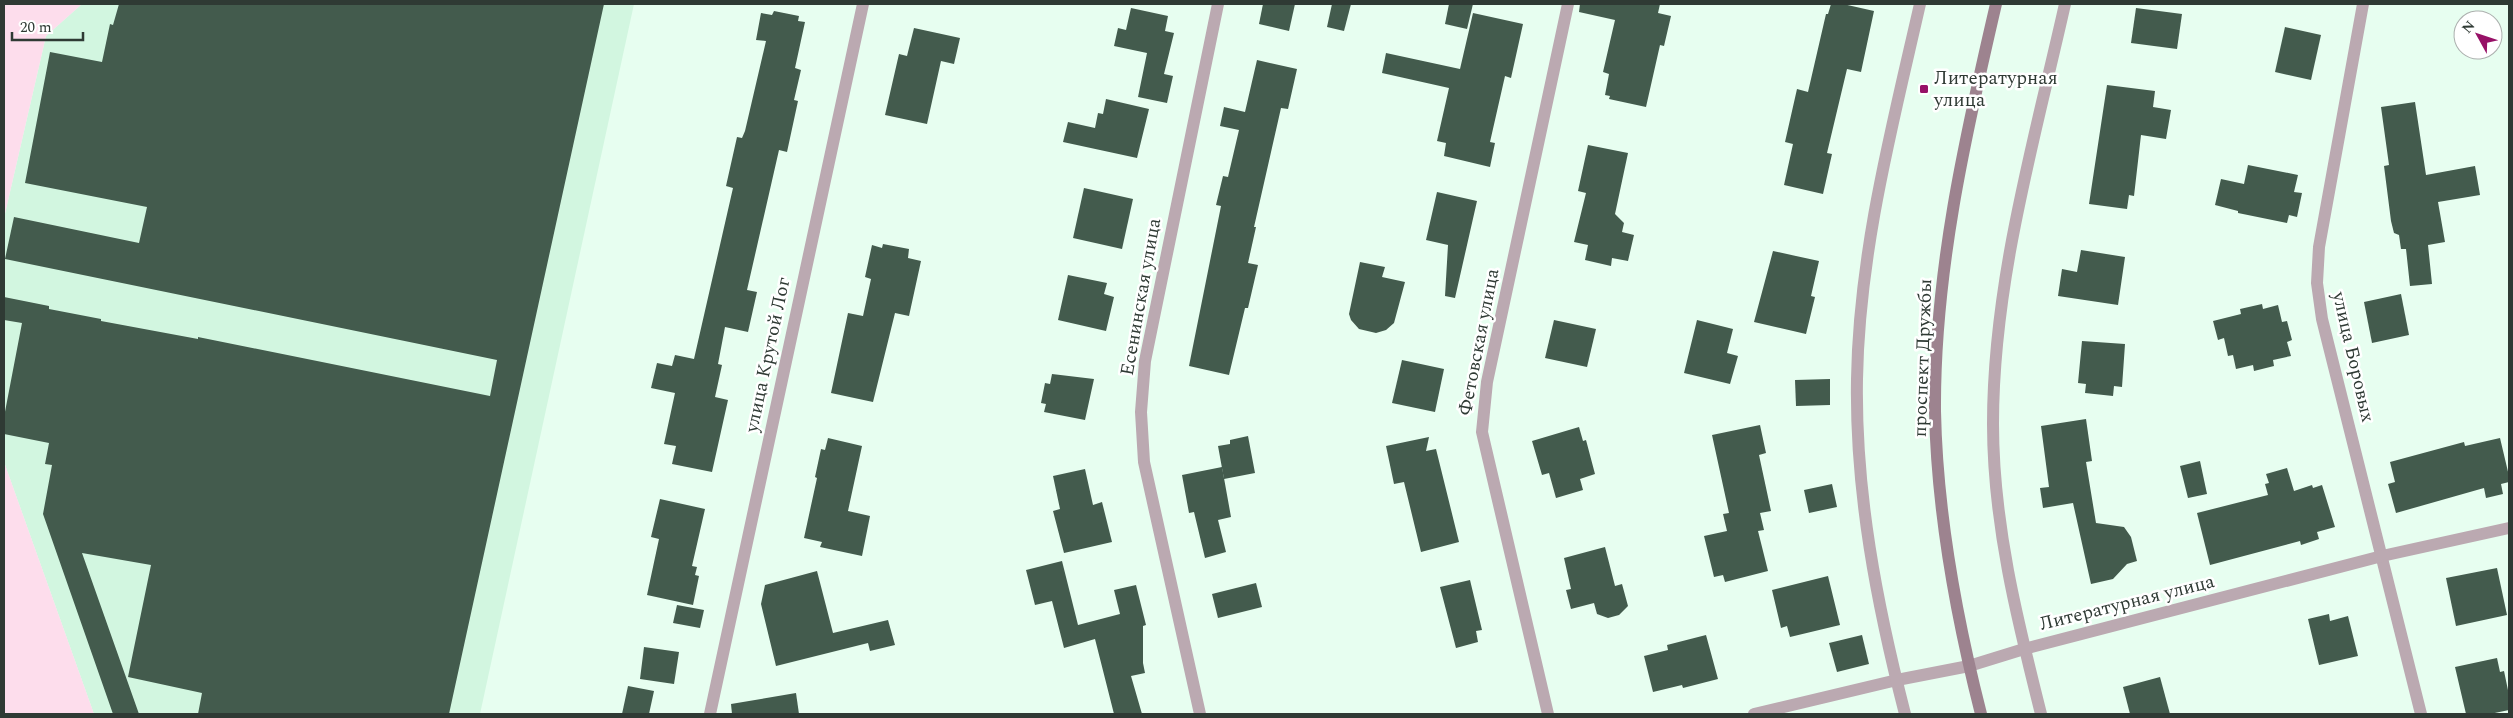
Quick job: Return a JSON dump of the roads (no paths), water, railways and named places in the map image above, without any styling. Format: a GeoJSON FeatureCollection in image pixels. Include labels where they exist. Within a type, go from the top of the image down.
{"type":"FeatureCollection","features":[{"type":"Feature","properties":{"kind":"main road","name":"проспект Дружбы"},"geometry":{"type":"LineString","coordinates":[[1981,714],[1951,578],[1942,506],[1936,392],[1940,314],[1950,232],[1969,120],[1996,4]]}},
{"type":"Feature","properties":{"kind":"street","name":"улица Крутой Лог"},"geometry":{"type":"LineString","coordinates":[[710,714],[862,4]]}},
{"type":"Feature","properties":{"kind":"street","name":"Есенинская улица"},"geometry":{"type":"LineString","coordinates":[[1200,714],[1144,462],[1141,412],[1145,361],[1218,4]]}},
{"type":"Feature","properties":{"kind":"street","name":"Фетовская улица"},"geometry":{"type":"LineString","coordinates":[[1548,714],[1482,432],[1488,382],[1568,4]]}},
{"type":"Feature","properties":{"kind":"street"},"geometry":{"type":"LineString","coordinates":[[1905,714],[1875,579],[1860,478],[1857,378],[1864,290],[1881,174],[1920,4]]}},
{"type":"Feature","properties":{"kind":"street"},"geometry":{"type":"LineString","coordinates":[[2041,714],[2024,648],[2004,548],[1996,476],[1993,423],[2004,283],[2065,4]]}},
{"type":"Feature","properties":{"kind":"street","name":"улица Боровых"},"geometry":{"type":"LineString","coordinates":[[2363,4],[2319,247],[2317,282],[2322,319],[2421,714]]}},
{"type":"Feature","properties":{"kind":"street","name":"Литературная улица"},"geometry":{"type":"LineString","coordinates":[[1754,714],[1897,680],[1969,666],[2024,648],[2382,556],[2509,528]]}},
{"type":"Feature","properties":{"kind":"place","name":"Литературная улица"},"geometry":{"type":"Point","coordinates":[1924,89]}}]}
